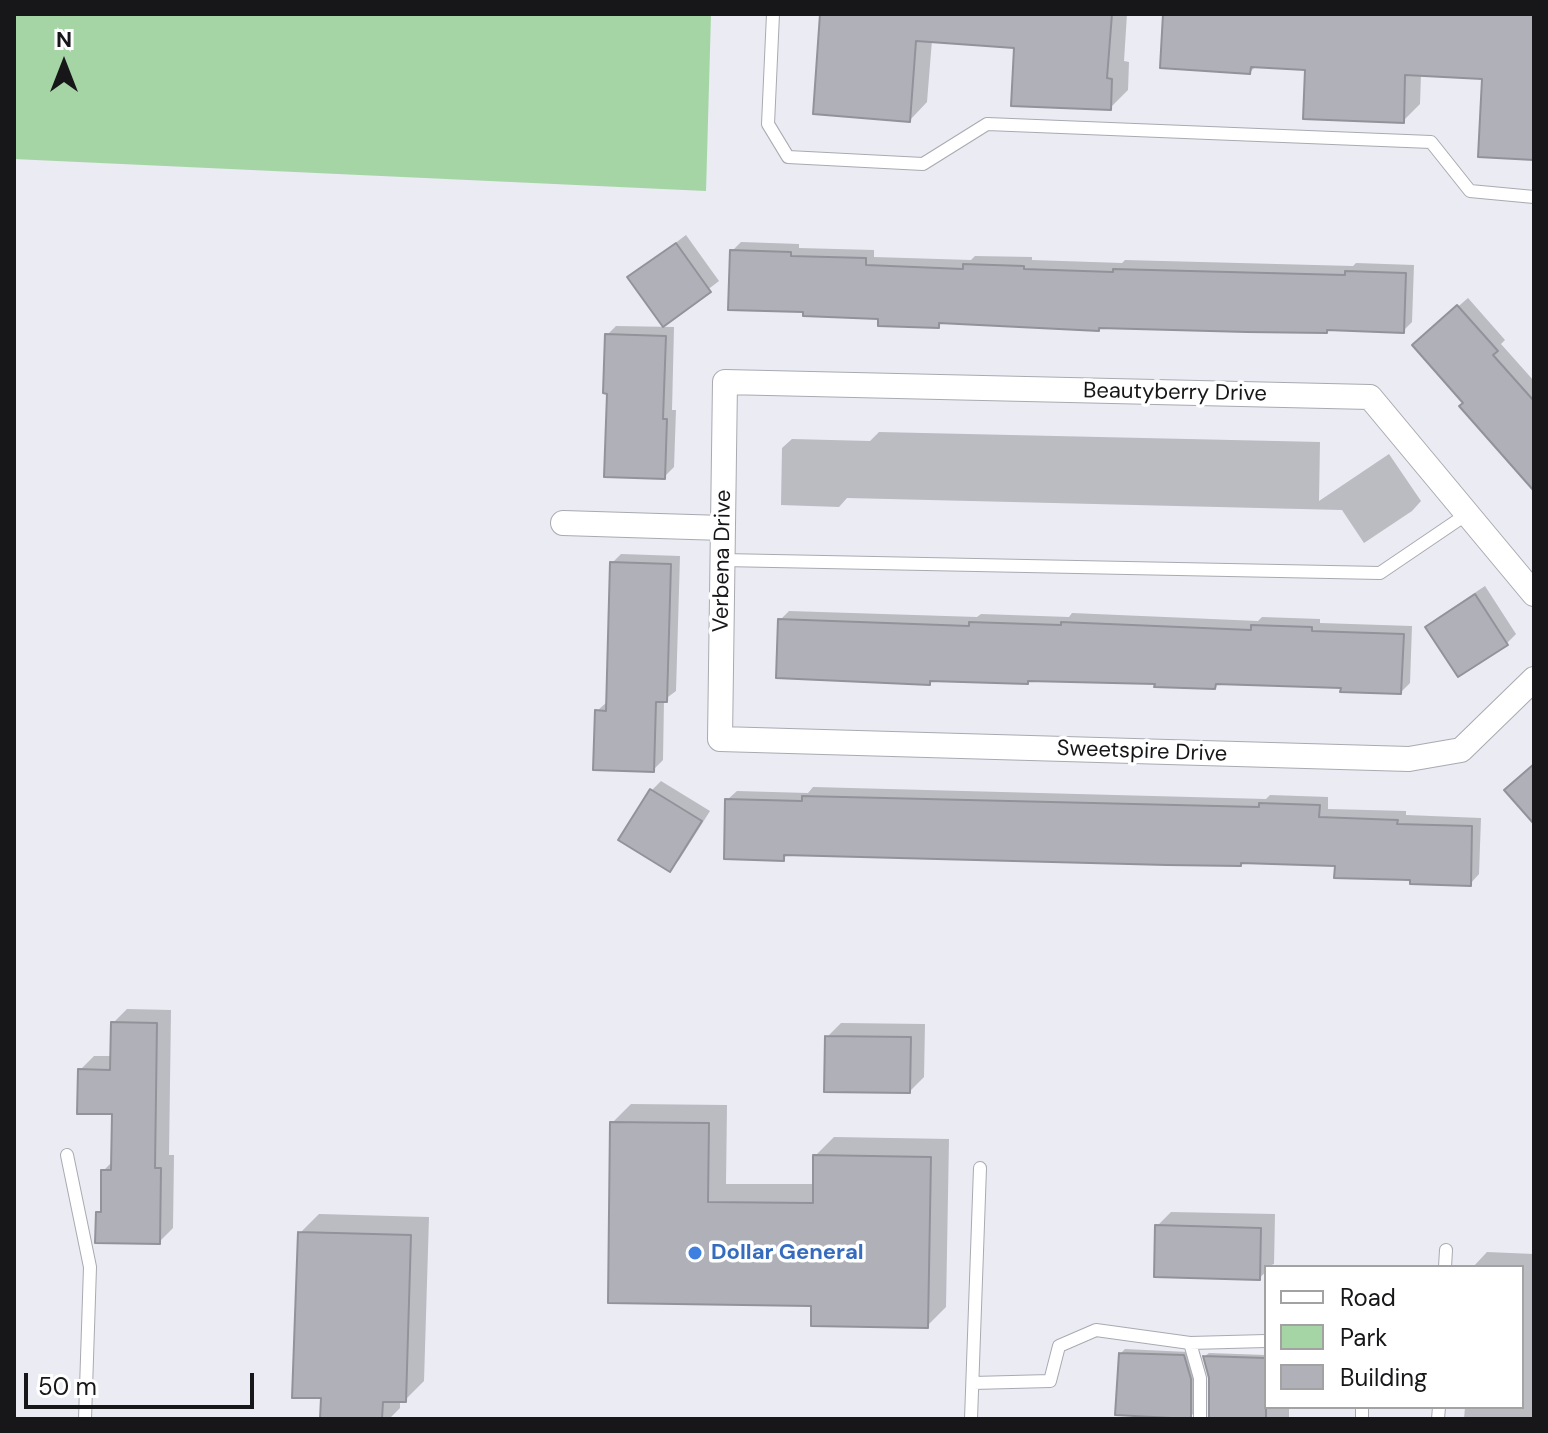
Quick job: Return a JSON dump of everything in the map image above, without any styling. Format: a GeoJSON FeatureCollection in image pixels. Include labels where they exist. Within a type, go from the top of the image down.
{"type":"FeatureCollection","features":[{"type":"Feature","properties":{"kind":"street","name":"Beautyberry Drive"},"geometry":{"type":"LineString","coordinates":[[725,382],[1370,397],[1534,594]]}},
{"type":"Feature","properties":{"kind":"street","name":"Verbena Drive"},"geometry":{"type":"LineString","coordinates":[[720,739],[725,382]]}},
{"type":"Feature","properties":{"kind":"street"},"geometry":{"type":"LineString","coordinates":[[563,523],[723,528]]}},
{"type":"Feature","properties":{"kind":"street","name":"Sweetspire Drive"},"geometry":{"type":"LineString","coordinates":[[720,739],[1409,759],[1461,750],[1534,679]]}},
{"type":"Feature","properties":{"kind":"lane"},"geometry":{"type":"LineString","coordinates":[[773,14],[768,124],[788,157],[923,164],[987,124],[1431,142],[1470,191],[1534,197]]}},
{"type":"Feature","properties":{"kind":"lane"},"geometry":{"type":"LineString","coordinates":[[723,560],[1380,573],[1467,514]]}},
{"type":"Feature","properties":{"kind":"lane"},"geometry":{"type":"LineString","coordinates":[[67,1155],[90,1267],[85,1419]]}},
{"type":"Feature","properties":{"kind":"lane"},"geometry":{"type":"LineString","coordinates":[[971,1419],[980,1168]]}},
{"type":"Feature","properties":{"kind":"lane"},"geometry":{"type":"LineString","coordinates":[[1445,1265],[1446,1250]]}},
{"type":"Feature","properties":{"kind":"lane"},"geometry":{"type":"LineString","coordinates":[[973,1383],[1050,1381],[1059,1346],[1096,1330],[1190,1343],[1264,1341]]}},
{"type":"Feature","properties":{"kind":"lane"},"geometry":{"type":"LineString","coordinates":[[1190,1343],[1200,1378],[1200,1419]]}},
{"type":"Feature","properties":{"kind":"green space"},"geometry":{"type":"Polygon","coordinates":[[[14,14],[711,14],[706,191],[14,159],[14,14]]]}},
{"type":"Feature","properties":{"kind":"building"},"geometry":{"type":"Polygon","coordinates":[[[820,14],[1112,14],[1107,78],[1112,79],[1111,110],[1011,106],[1014,48],[916,41],[910,122],[813,114],[820,14]]]}},
{"type":"Feature","properties":{"kind":"building"},"geometry":{"type":"Polygon","coordinates":[[[1163,14],[1534,14],[1534,160],[1478,157],[1482,79],[1405,75],[1404,123],[1303,119],[1305,70],[1251,67],[1250,74],[1160,68],[1163,14]]]}},
{"type":"Feature","properties":{"kind":"building"},"geometry":{"type":"Polygon","coordinates":[[[676,243],[711,292],[663,327],[627,277],[676,243]]]}},
{"type":"Feature","properties":{"kind":"building"},"geometry":{"type":"Polygon","coordinates":[[[730,250],[791,252],[791,256],[866,258],[866,265],[963,269],[963,264],[1113,272],[1113,269],[1345,275],[1345,271],[1406,273],[1404,333],[1099,328],[1099,331],[939,323],[939,328],[878,326],[878,319],[803,316],[803,312],[728,310],[730,250]]]}},
{"type":"Feature","properties":{"kind":"building"},"geometry":{"type":"Polygon","coordinates":[[[1457,305],[1498,351],[1493,355],[1534,401],[1534,491],[1459,406],[1463,403],[1412,345],[1457,305]]]}},
{"type":"Feature","properties":{"kind":"building"},"geometry":{"type":"Polygon","coordinates":[[[605,334],[666,336],[663,419],[667,419],[665,479],[604,477],[607,394],[603,393],[605,334]]]}},
{"type":"Feature","properties":{"kind":"building"},"geometry":{"type":"Polygon","coordinates":[[[610,562],[671,564],[667,702],[656,702],[654,772],[593,770],[595,710],[606,711],[610,562]]]}},
{"type":"Feature","properties":{"kind":"building"},"geometry":{"type":"Polygon","coordinates":[[[1475,594],[1508,645],[1458,677],[1425,627],[1475,594]]]}},
{"type":"Feature","properties":{"kind":"building"},"geometry":{"type":"Polygon","coordinates":[[[778,619],[969,626],[969,622],[1061,625],[1061,622],[1251,630],[1251,625],[1312,627],[1312,631],[1404,634],[1401,694],[1340,692],[1341,688],[1216,684],[1215,689],[1154,687],[1155,684],[930,681],[930,685],[776,678],[778,619]]]}},
{"type":"Feature","properties":{"kind":"building"},"geometry":{"type":"Polygon","coordinates":[[[1534,764],[1534,824],[1504,790],[1534,764]]]}},
{"type":"Feature","properties":{"kind":"building"},"geometry":{"type":"Polygon","coordinates":[[[650,789],[702,821],[670,872],[618,840],[650,789]]]}},
{"type":"Feature","properties":{"kind":"building"},"geometry":{"type":"Polygon","coordinates":[[[802,796],[1259,807],[1259,803],[1320,805],[1319,817],[1398,820],[1397,824],[1472,826],[1471,886],[1410,884],[1410,880],[1334,878],[1335,866],[784,855],[784,861],[724,859],[725,799],[802,801],[802,796]]]}},
{"type":"Feature","properties":{"kind":"building"},"geometry":{"type":"Polygon","coordinates":[[[111,1022],[157,1023],[155,1168],[161,1168],[160,1244],[95,1243],[96,1212],[101,1212],[101,1170],[111,1170],[112,1114],[77,1114],[78,1069],[110,1070],[111,1022]]]}},
{"type":"Feature","properties":{"kind":"building"},"geometry":{"type":"Polygon","coordinates":[[[825,1036],[911,1037],[910,1093],[824,1092],[825,1036]]]}},
{"type":"Feature","properties":{"kind":"building"},"geometry":{"type":"Polygon","coordinates":[[[610,1122],[709,1123],[708,1202],[813,1203],[813,1155],[931,1157],[928,1328],[811,1326],[811,1306],[608,1303],[610,1122]]]}},
{"type":"Feature","properties":{"kind":"building"},"geometry":{"type":"Polygon","coordinates":[[[1155,1225],[1261,1228],[1260,1280],[1154,1277],[1155,1225]]]}},
{"type":"Feature","properties":{"kind":"building"},"geometry":{"type":"Polygon","coordinates":[[[298,1232],[411,1235],[406,1402],[383,1402],[382,1419],[320,1419],[321,1398],[292,1398],[298,1232]]]}},
{"type":"Feature","properties":{"kind":"building"},"geometry":{"type":"Polygon","coordinates":[[[1119,1353],[1184,1355],[1191,1379],[1191,1419],[1115,1415],[1119,1353]]]}},
{"type":"Feature","properties":{"kind":"building"},"geometry":{"type":"Polygon","coordinates":[[[1203,1356],[1264,1358],[1266,1419],[1209,1419],[1209,1378],[1203,1356]]]}},
{"type":"Feature","properties":{"kind":"place","name":"Dollar General"},"geometry":{"type":"Point","coordinates":[695,1253]}}]}
